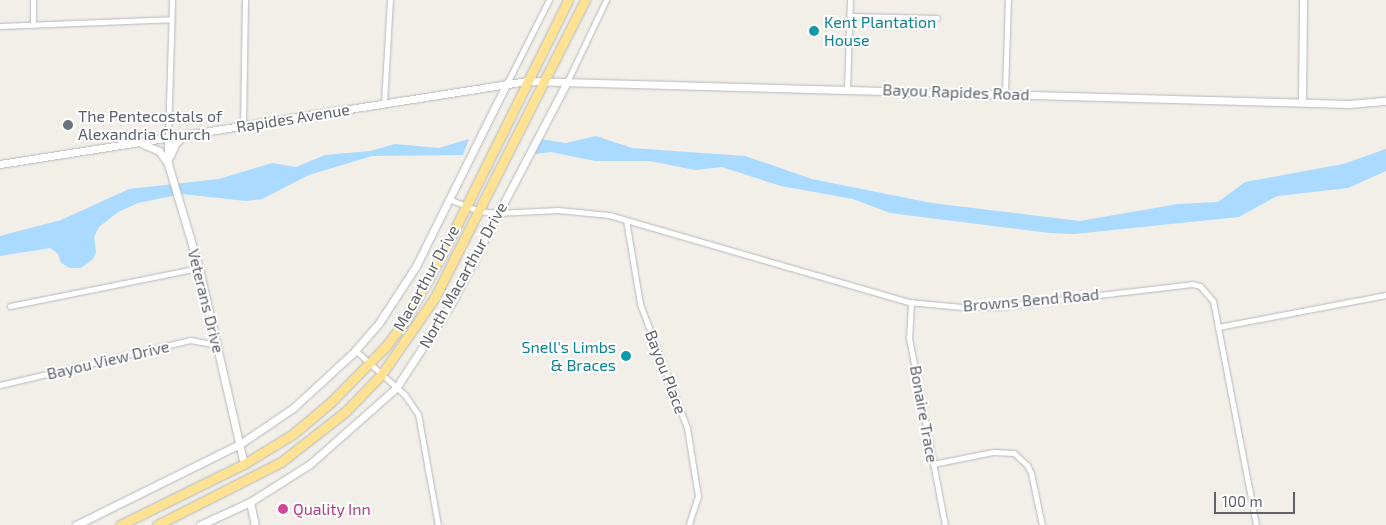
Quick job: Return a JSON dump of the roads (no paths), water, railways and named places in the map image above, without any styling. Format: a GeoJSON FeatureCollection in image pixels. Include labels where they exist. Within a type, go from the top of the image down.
{"type":"FeatureCollection","features":[{"type":"Feature","properties":{"kind":"highway","name":"Macarthur Drive"},"geometry":{"type":"LineString","coordinates":[[120,525],[244,464],[313,418],[370,363],[404,322],[465,207],[568,0]]}},
{"type":"Feature","properties":{"kind":"highway","name":"Macarthur Drive"},"geometry":{"type":"LineString","coordinates":[[157,525],[247,482],[314,438],[381,375],[430,305],[582,1]]}},
{"type":"Feature","properties":{"kind":"highway"},"geometry":{"type":"LineString","coordinates":[[244,464],[247,482]]}},
{"type":"Feature","properties":{"kind":"street"},"geometry":{"type":"LineString","coordinates":[[33,0],[33,25]]}},
{"type":"Feature","properties":{"kind":"street"},"geometry":{"type":"LineString","coordinates":[[168,138],[172,0]]}},
{"type":"Feature","properties":{"kind":"street"},"geometry":{"type":"LineString","coordinates":[[243,127],[245,0]]}},
{"type":"Feature","properties":{"kind":"street"},"geometry":{"type":"LineString","coordinates":[[384,103],[390,0]]}},
{"type":"Feature","properties":{"kind":"street"},"geometry":{"type":"LineString","coordinates":[[76,525],[240,444],[294,408],[355,350],[399,294],[549,0]]}},
{"type":"Feature","properties":{"kind":"street"},"geometry":{"type":"LineString","coordinates":[[568,80],[606,0]]}},
{"type":"Feature","properties":{"kind":"street"},"geometry":{"type":"LineString","coordinates":[[847,89],[850,0]]}},
{"type":"Feature","properties":{"kind":"street"},"geometry":{"type":"LineString","coordinates":[[1005,93],[1008,0]]}},
{"type":"Feature","properties":{"kind":"street"},"geometry":{"type":"LineString","coordinates":[[1302,102],[1303,0]]}},
{"type":"Feature","properties":{"kind":"street"},"geometry":{"type":"LineString","coordinates":[[850,16],[937,18]]}},
{"type":"Feature","properties":{"kind":"street"},"geometry":{"type":"LineString","coordinates":[[0,26],[171,19]]}},
{"type":"Feature","properties":{"kind":"street","name":"Bayou Rapides Road"},"geometry":{"type":"LineString","coordinates":[[527,81],[568,80],[1302,102],[1386,101]]}},
{"type":"Feature","properties":{"kind":"street","name":"North Macarthur Drive"},"geometry":{"type":"LineString","coordinates":[[200,525],[250,502],[310,464],[396,388],[434,334],[568,80]]}},
{"type":"Feature","properties":{"kind":"street","name":"Rapides Avenue"},"geometry":{"type":"LineString","coordinates":[[0,164],[527,81]]}},
{"type":"Feature","properties":{"kind":"street"},"geometry":{"type":"LineString","coordinates":[[169,166],[173,148],[184,135]]}},
{"type":"Feature","properties":{"kind":"street","name":"Veterans Drive"},"geometry":{"type":"LineString","coordinates":[[168,138],[169,166],[199,268],[244,464]]}},
{"type":"Feature","properties":{"kind":"street"},"geometry":{"type":"LineString","coordinates":[[140,142],[159,151],[169,166]]}},
{"type":"Feature","properties":{"kind":"street","name":"Browns Bend Road"},"geometry":{"type":"LineString","coordinates":[[449,199],[478,211],[497,213],[558,210],[626,220],[911,302],[997,307],[1192,284],[1205,289],[1213,301],[1256,525]]}},
{"type":"Feature","properties":{"kind":"street","name":"Bayou Place"},"geometry":{"type":"LineString","coordinates":[[626,220],[640,304],[687,428],[698,496],[689,524]]}},
{"type":"Feature","properties":{"kind":"street"},"geometry":{"type":"LineString","coordinates":[[10,306],[199,268]]}},
{"type":"Feature","properties":{"kind":"street"},"geometry":{"type":"LineString","coordinates":[[1218,327],[1386,295]]}},
{"type":"Feature","properties":{"kind":"street","name":"Bonaire Trace"},"geometry":{"type":"LineString","coordinates":[[911,302],[909,338],[945,525]]}},
{"type":"Feature","properties":{"kind":"street","name":"Bayou View Drive"},"geometry":{"type":"LineString","coordinates":[[0,385],[190,340],[217,345]]}},
{"type":"Feature","properties":{"kind":"street"},"geometry":{"type":"LineString","coordinates":[[355,350],[396,388],[418,414],[438,525]]}},
{"type":"Feature","properties":{"kind":"street"},"geometry":{"type":"LineString","coordinates":[[933,464],[993,452],[1014,453],[1027,465],[1042,525]]}},
{"type":"Feature","properties":{"kind":"street"},"geometry":{"type":"LineString","coordinates":[[250,502],[255,525]]}},
{"type":"Feature","properties":{"kind":"water"},"geometry":{"type":"Polygon","coordinates":[[[596,136],[632,148],[745,156],[812,179],[932,203],[1080,221],[1178,204],[1218,202],[1245,182],[1343,164],[1386,149],[1386,171],[1348,188],[1277,196],[1239,217],[1074,234],[1050,233],[890,213],[853,199],[781,186],[722,167],[695,170],[650,161],[595,161],[551,152],[535,154],[540,139],[566,143],[596,136]]]}},
{"type":"Feature","properties":{"kind":"water"},"geometry":{"type":"Polygon","coordinates":[[[469,139],[463,155],[372,156],[309,175],[262,199],[246,201],[182,194],[138,203],[118,212],[99,227],[94,237],[96,252],[93,259],[81,268],[70,268],[61,263],[58,254],[50,248],[0,256],[0,236],[61,220],[129,189],[219,179],[272,163],[296,167],[325,155],[370,151],[395,144],[439,148],[469,139]]]}},
{"type":"Feature","properties":{"kind":"place","name":"Kent Plantation House"},"geometry":{"type":"Point","coordinates":[814,31]}},
{"type":"Feature","properties":{"kind":"place","name":"The Pentecostals of Alexandria Church"},"geometry":{"type":"Point","coordinates":[68,125]}},
{"type":"Feature","properties":{"kind":"place","name":"Snell's Limbs & Braces"},"geometry":{"type":"Point","coordinates":[626,356]}},
{"type":"Feature","properties":{"kind":"place","name":"Quality Inn"},"geometry":{"type":"Point","coordinates":[283,509]}}]}
